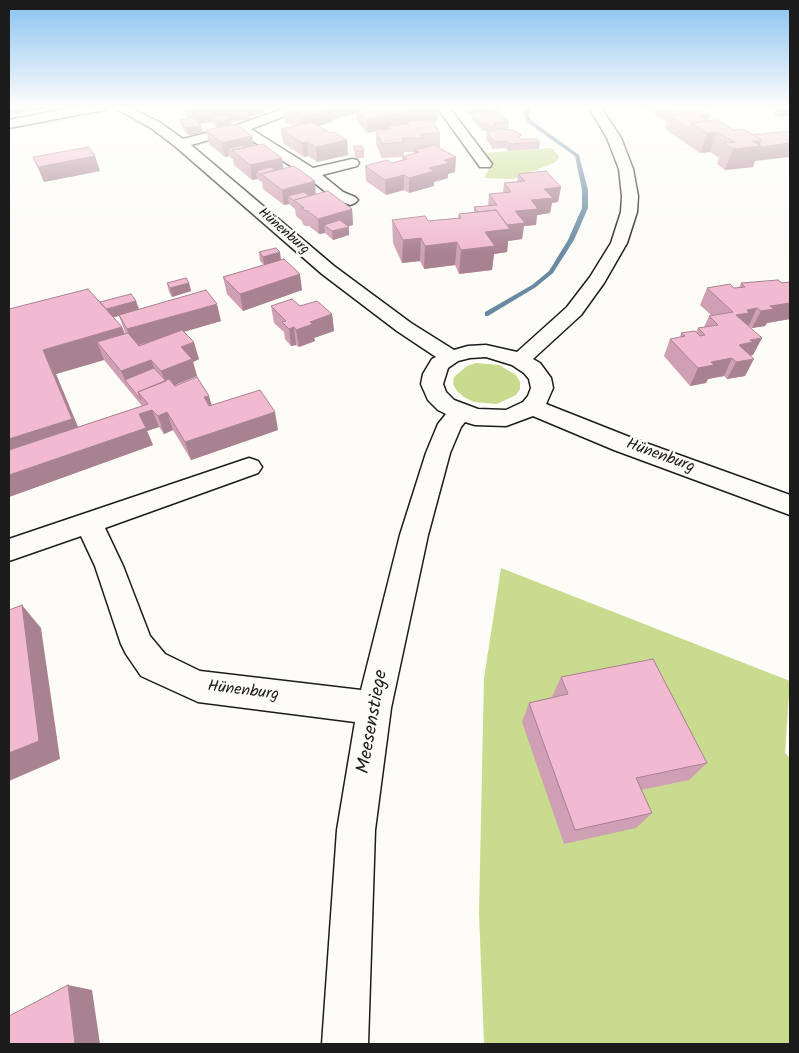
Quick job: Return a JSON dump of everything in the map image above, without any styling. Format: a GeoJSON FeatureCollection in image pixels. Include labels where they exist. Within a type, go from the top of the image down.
{"type":"FeatureCollection","features":[{"type":"Feature","properties":{"kind":"street","name":"Hünenburg"},"geometry":{"type":"LineString","coordinates":[[194,155],[328,270],[404,327],[451,357]]}},
{"type":"Feature","properties":{"kind":"street"},"geometry":{"type":"LineString","coordinates":[[283,155],[311,173],[338,196],[350,200]]}},
{"type":"Feature","properties":{"kind":"street"},"geometry":{"type":"LineString","coordinates":[[478,155],[485,164]]}},
{"type":"Feature","properties":{"kind":"street"},"geometry":{"type":"LineString","coordinates":[[520,360],[574,311],[592,287],[619,242],[629,212],[630,196],[626,169],[621,155]]}},
{"type":"Feature","properties":{"kind":"street"},"geometry":{"type":"LineString","coordinates":[[311,173],[352,163]]}},
{"type":"Feature","properties":{"kind":"street"},"geometry":{"type":"LineString","coordinates":[[486,351],[504,354],[520,360],[532,368],[540,378],[542,388],[539,398],[531,407],[520,414],[498,418],[475,417],[460,413],[446,405],[436,395],[432,384],[434,374],[440,364],[451,357],[468,352],[486,351]]}},
{"type":"Feature","properties":{"kind":"street","name":"Hünenburg"},"geometry":{"type":"LineString","coordinates":[[531,407],[623,444],[790,505]]}},
{"type":"Feature","properties":{"kind":"street","name":"Meesenstiege"},"geometry":{"type":"LineString","coordinates":[[345,1044],[356,830],[374,708],[414,535],[438,452],[450,424],[460,413]]}},
{"type":"Feature","properties":{"kind":"street"},"geometry":{"type":"LineString","coordinates":[[9,550],[249,467]]}},
{"type":"Feature","properties":{"kind":"street","name":"Hünenburg"},"geometry":{"type":"LineString","coordinates":[[89,523],[109,566],[137,644],[153,665],[198,686],[374,708]]}},
{"type":"Feature","properties":{"kind":"green space"},"geometry":{"type":"Polygon","coordinates":[[[484,155],[558,155],[559,157],[556,162],[513,179],[484,178],[490,167],[484,155]]]}},
{"type":"Feature","properties":{"kind":"green space"},"geometry":{"type":"Polygon","coordinates":[[[476,363],[499,365],[516,375],[520,382],[520,389],[516,395],[497,404],[474,402],[464,397],[453,384],[454,377],[467,366],[476,363]]]}},
{"type":"Feature","properties":{"kind":"green space"},"geometry":{"type":"Polygon","coordinates":[[[501,568],[790,681],[785,753],[790,758],[790,1044],[484,1044],[479,913],[484,678],[501,568]]]}},
{"type":"Feature","properties":{"kind":"building"},"geometry":{"type":"Polygon","coordinates":[[[43,155],[95,156],[38,167],[33,157],[43,155]]]}},
{"type":"Feature","properties":{"kind":"building"},"geometry":{"type":"Polygon","coordinates":[[[238,155],[278,155],[282,158],[250,165],[238,155]]]}},
{"type":"Feature","properties":{"kind":"building"},"geometry":{"type":"Polygon","coordinates":[[[408,155],[453,155],[456,157],[444,160],[449,163],[429,168],[434,171],[409,178],[404,175],[385,180],[365,166],[387,160],[392,163],[407,159],[402,157],[408,155]]]}},
{"type":"Feature","properties":{"kind":"building"},"geometry":{"type":"Polygon","coordinates":[[[294,166],[315,181],[282,190],[261,174],[294,166]]]}},
{"type":"Feature","properties":{"kind":"building"},"geometry":{"type":"Polygon","coordinates":[[[271,167],[275,170],[261,175],[256,171],[271,167]]]}},
{"type":"Feature","properties":{"kind":"building"},"geometry":{"type":"Polygon","coordinates":[[[546,171],[561,187],[544,189],[553,198],[531,200],[538,209],[515,211],[525,223],[507,225],[496,210],[478,212],[474,207],[497,205],[489,194],[511,192],[504,183],[525,181],[518,174],[546,171]]]}},
{"type":"Feature","properties":{"kind":"building"},"geometry":{"type":"Polygon","coordinates":[[[328,191],[352,209],[318,219],[308,211],[303,210],[301,208],[304,208],[294,200],[328,191]]]}},
{"type":"Feature","properties":{"kind":"building"},"geometry":{"type":"Polygon","coordinates":[[[304,192],[309,196],[294,201],[288,196],[304,192]]]}},
{"type":"Feature","properties":{"kind":"building"},"geometry":{"type":"Polygon","coordinates":[[[496,210],[510,229],[485,232],[495,246],[461,250],[457,242],[425,246],[421,238],[403,240],[392,220],[425,216],[428,221],[461,218],[459,214],[496,210]]]}},
{"type":"Feature","properties":{"kind":"building"},"geometry":{"type":"Polygon","coordinates":[[[340,220],[349,227],[332,231],[324,225],[340,220]]]}},
{"type":"Feature","properties":{"kind":"building"},"geometry":{"type":"Polygon","coordinates":[[[276,248],[280,252],[263,257],[259,252],[276,248]]]}},
{"type":"Feature","properties":{"kind":"building"},"geometry":{"type":"Polygon","coordinates":[[[284,259],[300,274],[240,294],[223,277],[284,259]]]}},
{"type":"Feature","properties":{"kind":"building"},"geometry":{"type":"Polygon","coordinates":[[[186,278],[189,283],[170,288],[167,283],[186,278]]]}},
{"type":"Feature","properties":{"kind":"building"},"geometry":{"type":"Polygon","coordinates":[[[778,280],[782,283],[790,282],[790,303],[770,306],[774,309],[761,311],[757,308],[747,310],[749,313],[736,315],[762,338],[750,340],[753,342],[739,345],[754,359],[736,362],[732,358],[711,362],[714,365],[698,368],[670,339],[685,336],[681,333],[695,331],[700,336],[705,335],[698,328],[718,325],[709,316],[733,312],[707,288],[730,284],[734,288],[745,287],[741,283],[778,280]]]}},
{"type":"Feature","properties":{"kind":"building"},"geometry":{"type":"Polygon","coordinates":[[[88,289],[122,327],[43,350],[72,419],[9,439],[9,309],[88,289]]]}},
{"type":"Feature","properties":{"kind":"building"},"geometry":{"type":"Polygon","coordinates":[[[206,290],[217,304],[127,329],[119,315],[206,290]]]}},
{"type":"Feature","properties":{"kind":"building"},"geometry":{"type":"Polygon","coordinates":[[[131,294],[136,301],[106,309],[100,302],[131,294]]]}},
{"type":"Feature","properties":{"kind":"building"},"geometry":{"type":"Polygon","coordinates":[[[292,299],[300,306],[317,301],[332,314],[310,322],[313,324],[296,330],[294,327],[289,329],[282,322],[286,321],[271,306],[292,299]]]}},
{"type":"Feature","properties":{"kind":"building"},"geometry":{"type":"Polygon","coordinates":[[[182,330],[194,342],[181,347],[192,359],[161,371],[151,360],[121,371],[97,342],[128,333],[139,346],[182,330]]]}},
{"type":"Feature","properties":{"kind":"building"},"geometry":{"type":"Polygon","coordinates":[[[154,368],[166,381],[138,392],[141,400],[125,380],[154,368]]]}},
{"type":"Feature","properties":{"kind":"building"},"geometry":{"type":"Polygon","coordinates":[[[197,377],[209,396],[204,397],[209,406],[260,390],[275,412],[185,442],[167,412],[158,416],[152,410],[139,414],[146,428],[9,475],[9,450],[148,404],[138,392],[169,379],[175,386],[197,377]]]}},
{"type":"Feature","properties":{"kind":"building"},"geometry":{"type":"Polygon","coordinates":[[[22,605],[39,741],[9,753],[9,610],[22,605]]]}},
{"type":"Feature","properties":{"kind":"building"},"geometry":{"type":"Polygon","coordinates":[[[653,659],[707,763],[636,778],[652,813],[575,830],[529,703],[568,694],[561,677],[653,659]]]}},
{"type":"Feature","properties":{"kind":"building"},"geometry":{"type":"Polygon","coordinates":[[[68,985],[75,1044],[9,1044],[9,1016],[68,985]]]}},
{"type":"Feature","properties":{"kind":"waterway"},"geometry":{"type":"LineString","coordinates":[[488,314],[534,286],[551,272],[571,240],[585,208],[585,190],[577,155]]}}]}
